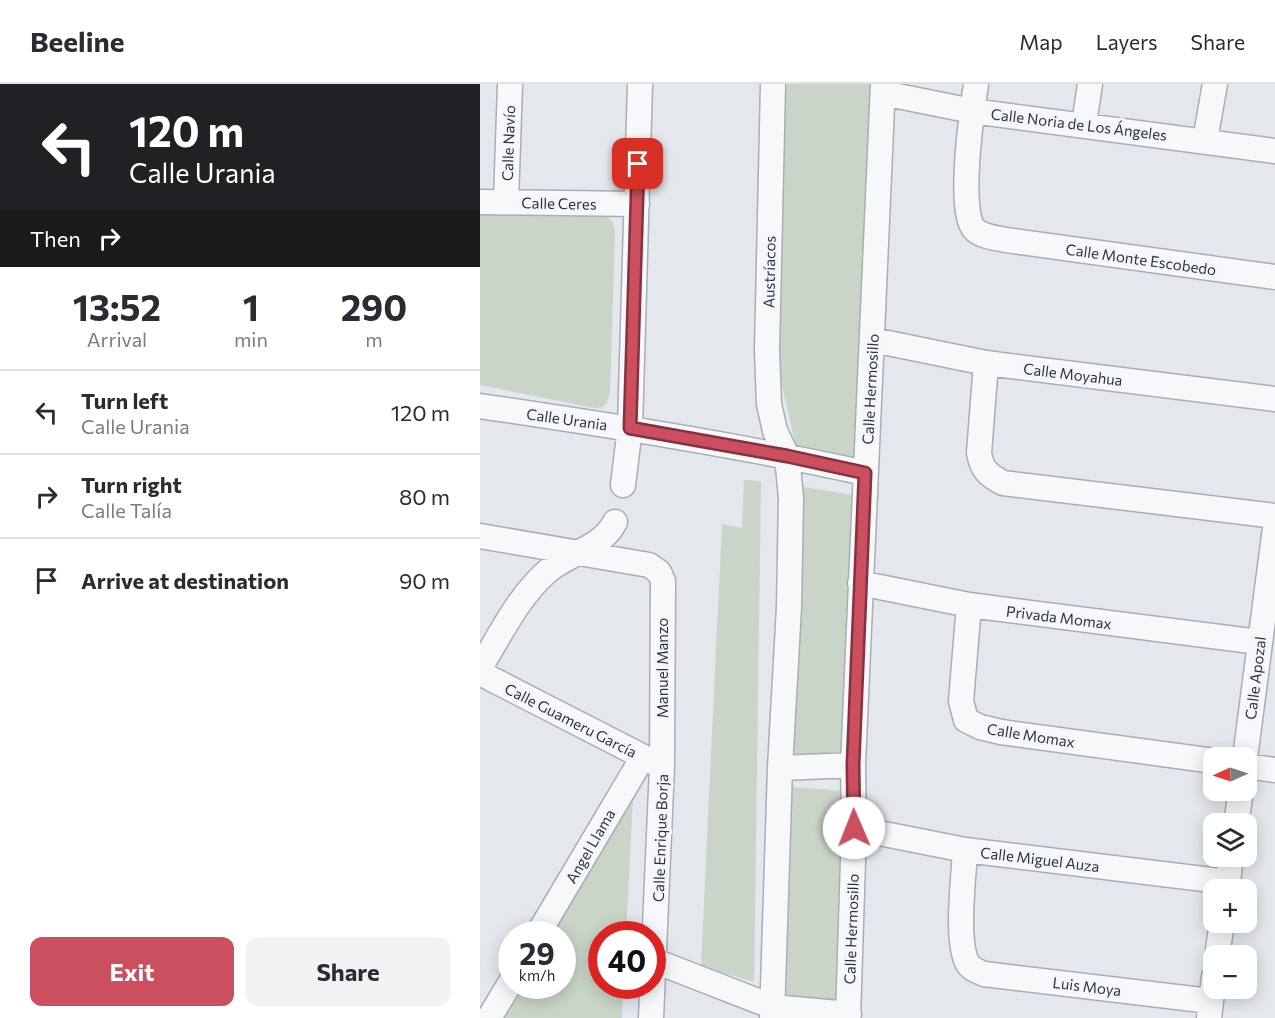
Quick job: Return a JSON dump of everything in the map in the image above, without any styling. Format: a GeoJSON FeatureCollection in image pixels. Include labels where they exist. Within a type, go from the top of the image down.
{"type":"FeatureCollection","features":[{"type":"Feature","properties":{"kind":"street","name":"Calle Navío"},"geometry":{"type":"LineString","coordinates":[[506,202],[510,84]]}},
{"type":"Feature","properties":{"kind":"street"},"geometry":{"type":"LineString","coordinates":[[623,485],[630,428],[640,84]]}},
{"type":"Feature","properties":{"kind":"street","name":"Austríacos"},"geometry":{"type":"LineString","coordinates":[[773,84],[767,351],[769,404],[775,431],[787,456]]}},
{"type":"Feature","properties":{"kind":"street","name":"Calle Monte Escobedo"},"geometry":{"type":"LineString","coordinates":[[976,84],[965,200],[969,219],[976,231],[1006,240],[1275,277]]}},
{"type":"Feature","properties":{"kind":"street"},"geometry":{"type":"LineString","coordinates":[[1084,124],[1090,84]]}},
{"type":"Feature","properties":{"kind":"street"},"geometry":{"type":"LineString","coordinates":[[1204,140],[1215,84]]}},
{"type":"Feature","properties":{"kind":"street","name":"Calle Noria de Los Ángeles"},"geometry":{"type":"LineString","coordinates":[[883,89],[972,111],[1275,151]]}},
{"type":"Feature","properties":{"kind":"street","name":"Calle Hermosillo"},"geometry":{"type":"LineString","coordinates":[[849,1016],[854,828],[853,765],[883,89]]}},
{"type":"Feature","properties":{"kind":"street","name":"Calle Ceres"},"geometry":{"type":"LineString","coordinates":[[480,202],[637,204]]}},
{"type":"Feature","properties":{"kind":"street","name":"Calle Moyahua"},"geometry":{"type":"LineString","coordinates":[[873,340],[986,363],[1275,399]]}},
{"type":"Feature","properties":{"kind":"street"},"geometry":{"type":"LineString","coordinates":[[986,363],[979,453],[981,466],[989,475],[1003,483],[1275,516]]}},
{"type":"Feature","properties":{"kind":"street","name":"Calle Urania"},"geometry":{"type":"LineString","coordinates":[[480,406],[630,428],[787,456],[865,473]]}},
{"type":"Feature","properties":{"kind":"street"},"geometry":{"type":"LineString","coordinates":[[772,1013],[780,768],[789,607],[791,498],[787,456]]}},
{"type":"Feature","properties":{"kind":"street"},"geometry":{"type":"LineString","coordinates":[[480,668],[524,598],[549,570],[575,553],[596,544],[607,535],[615,522]]}},
{"type":"Feature","properties":{"kind":"street","name":"Calle Apozal"},"geometry":{"type":"LineString","coordinates":[[1246,747],[1275,528]]}},
{"type":"Feature","properties":{"kind":"street"},"geometry":{"type":"LineString","coordinates":[[480,536],[575,553]]}},
{"type":"Feature","properties":{"kind":"street","name":"Manuel Manzo"},"geometry":{"type":"LineString","coordinates":[[575,553],[649,565],[659,572],[663,581],[652,762]]}},
{"type":"Feature","properties":{"kind":"street","name":"Privada Momax"},"geometry":{"type":"LineString","coordinates":[[860,583],[969,605],[1259,642]]}},
{"type":"Feature","properties":{"kind":"street","name":"Calle Momax"},"geometry":{"type":"LineString","coordinates":[[969,605],[961,701],[966,720],[980,727],[1001,732],[1203,760]]}},
{"type":"Feature","properties":{"kind":"street","name":"Calle Guameru García"},"geometry":{"type":"LineString","coordinates":[[480,673],[652,762]]}},
{"type":"Feature","properties":{"kind":"street","name":"Angel Llama"},"geometry":{"type":"LineString","coordinates":[[547,921],[652,762]]}},
{"type":"Feature","properties":{"kind":"street","name":"Calle Enrique Borja"},"geometry":{"type":"LineString","coordinates":[[652,762],[654,921]]}},
{"type":"Feature","properties":{"kind":"street"},"geometry":{"type":"LineString","coordinates":[[780,768],[853,765]]}},
{"type":"Feature","properties":{"kind":"street"},"geometry":{"type":"LineString","coordinates":[[1257,768],[1275,770]]}},
{"type":"Feature","properties":{"kind":"street","name":"Calle Miguel Auza"},"geometry":{"type":"LineString","coordinates":[[854,828],[965,850],[1203,883]]}},
{"type":"Feature","properties":{"kind":"street","name":"Luis Moya"},"geometry":{"type":"LineString","coordinates":[[965,850],[961,927],[968,963],[975,970],[984,974],[1209,1010]]}},
{"type":"Feature","properties":{"kind":"street"},"geometry":{"type":"LineString","coordinates":[[666,966],[772,1013],[849,1016]]}},
{"type":"Feature","properties":{"kind":"street"},"geometry":{"type":"LineString","coordinates":[[489,1018],[500,999]]}},
{"type":"Feature","properties":{"kind":"street","name":"Calle Enrique Borja"},"geometry":{"type":"LineString","coordinates":[[651,1018],[652,999]]}},
{"type":"Feature","properties":{"kind":"green space"},"geometry":{"type":"Polygon","coordinates":[[[785,84],[871,84],[857,459],[796,448],[775,354],[785,84]]]}},
{"type":"Feature","properties":{"kind":"green space"},"geometry":{"type":"Polygon","coordinates":[[[480,210],[606,215],[613,222],[615,233],[610,391],[604,406],[594,408],[480,385],[480,210]]]}},
{"type":"Feature","properties":{"kind":"green space"},"geometry":{"type":"Polygon","coordinates":[[[744,480],[761,481],[754,982],[701,966],[722,524],[742,528],[744,480]]]}},
{"type":"Feature","properties":{"kind":"green space"},"geometry":{"type":"Polygon","coordinates":[[[797,486],[852,495],[846,759],[794,756],[797,486]]]}},
{"type":"Feature","properties":{"kind":"green space"},"geometry":{"type":"Polygon","coordinates":[[[792,787],[845,791],[839,1007],[786,1002],[792,787]]]}},
{"type":"Feature","properties":{"kind":"green space"},"geometry":{"type":"Polygon","coordinates":[[[633,797],[627,921],[588,921],[588,999],[623,999],[622,1018],[502,1018],[513,999],[576,999],[576,921],[559,921],[633,797]]]}},
{"type":"Feature","properties":{"kind":"route"},"geometry":{"type":"LineString","coordinates":[[638,164],[630,428],[787,456],[865,473],[853,765],[854,828]]}}]}
